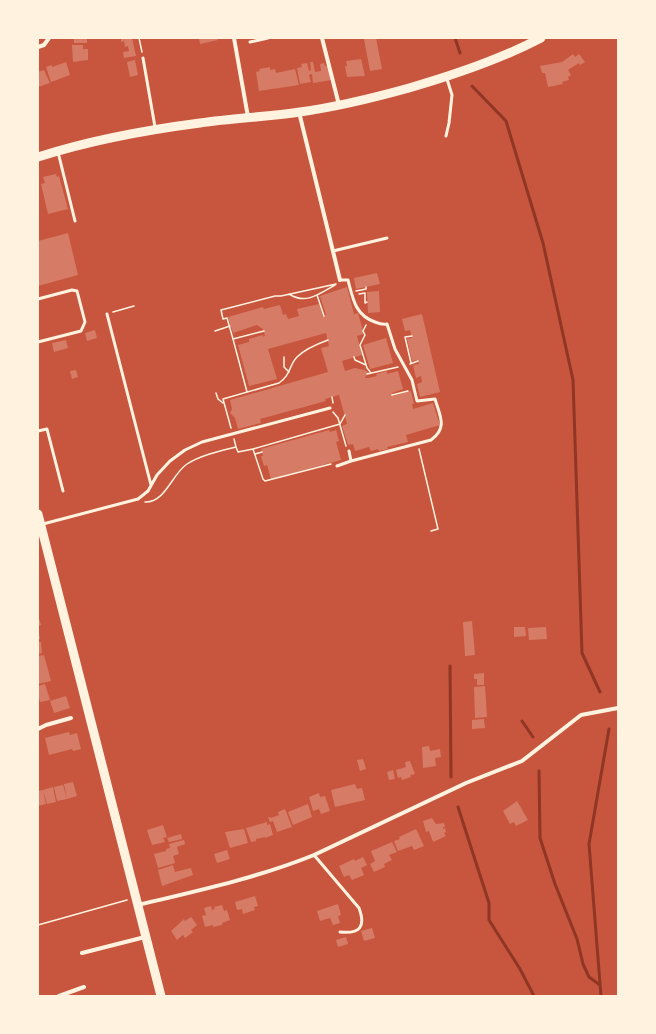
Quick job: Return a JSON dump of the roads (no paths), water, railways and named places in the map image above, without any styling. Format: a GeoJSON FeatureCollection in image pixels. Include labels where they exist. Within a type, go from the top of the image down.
{"type":"FeatureCollection","features":[{"type":"Feature","properties":{"kind":"main road"},"geometry":{"type":"LineString","coordinates":[[38,156],[155,129],[299,112],[339,105],[446,77],[499,58],[541,38]]}},
{"type":"Feature","properties":{"kind":"main road"},"geometry":{"type":"LineString","coordinates":[[38,514],[161,996]]}},
{"type":"Feature","properties":{"kind":"street"},"geometry":{"type":"LineString","coordinates":[[38,47],[44,45],[49,38]]}},
{"type":"Feature","properties":{"kind":"street"},"geometry":{"type":"LineString","coordinates":[[234,38],[248,117]]}},
{"type":"Feature","properties":{"kind":"street"},"geometry":{"type":"LineString","coordinates":[[322,38],[339,105]]}},
{"type":"Feature","properties":{"kind":"street"},"geometry":{"type":"LineString","coordinates":[[299,112],[340,280]]}},
{"type":"Feature","properties":{"kind":"street"},"geometry":{"type":"LineString","coordinates":[[136,901],[247,878],[290,865],[452,789],[522,761],[581,715],[618,708]]}},
{"type":"Feature","properties":{"kind":"street"},"geometry":{"type":"LineString","coordinates":[[38,729],[46,725],[71,718]]}},
{"type":"Feature","properties":{"kind":"street"},"geometry":{"type":"LineString","coordinates":[[82,953],[145,937]]}},
{"type":"Feature","properties":{"kind":"street"},"geometry":{"type":"LineString","coordinates":[[59,996],[84,987]]}},
{"type":"Feature","properties":{"kind":"lane"},"geometry":{"type":"LineString","coordinates":[[250,42],[268,38]]}},
{"type":"Feature","properties":{"kind":"lane"},"geometry":{"type":"LineString","coordinates":[[143,58],[155,129]]}},
{"type":"Feature","properties":{"kind":"lane"},"geometry":{"type":"LineString","coordinates":[[446,77],[452,95],[446,136]]}},
{"type":"Feature","properties":{"kind":"lane"},"geometry":{"type":"LineString","coordinates":[[57,151],[75,220]]}},
{"type":"Feature","properties":{"kind":"lane"},"geometry":{"type":"LineString","coordinates":[[333,251],[387,238]]}},
{"type":"Feature","properties":{"kind":"lane"},"geometry":{"type":"LineString","coordinates":[[337,466],[431,440],[440,431],[442,424],[434,398],[417,401],[412,380],[395,349],[388,324],[384,325],[368,320],[356,308],[348,280],[340,280]]}},
{"type":"Feature","properties":{"kind":"lane"},"geometry":{"type":"LineString","coordinates":[[38,299],[72,290],[77,291],[85,322],[81,331],[38,342]]}},
{"type":"Feature","properties":{"kind":"lane"},"geometry":{"type":"LineString","coordinates":[[107,314],[152,485]]}},
{"type":"Feature","properties":{"kind":"lane"},"geometry":{"type":"LineString","coordinates":[[41,524],[138,499],[148,491],[158,475],[170,461],[185,450],[202,442],[330,408]]}},
{"type":"Feature","properties":{"kind":"lane"},"geometry":{"type":"LineString","coordinates":[[38,431],[47,429],[63,491]]}},
{"type":"Feature","properties":{"kind":"lane"},"geometry":{"type":"LineString","coordinates":[[349,451],[352,461]]}},
{"type":"Feature","properties":{"kind":"lane"},"geometry":{"type":"LineString","coordinates":[[314,855],[359,908],[363,918],[362,925],[358,930],[350,933],[340,932]]}},
{"type":"Feature","properties":{"kind":"waterway"},"geometry":{"type":"LineString","coordinates":[[455,38],[460,53]]}},
{"type":"Feature","properties":{"kind":"waterway"},"geometry":{"type":"LineString","coordinates":[[472,86],[506,121],[543,243],[573,380],[582,653],[600,692]]}},
{"type":"Feature","properties":{"kind":"waterway"},"geometry":{"type":"LineString","coordinates":[[450,666],[451,777]]}},
{"type":"Feature","properties":{"kind":"waterway"},"geometry":{"type":"LineString","coordinates":[[522,721],[533,737]]}},
{"type":"Feature","properties":{"kind":"waterway"},"geometry":{"type":"LineString","coordinates":[[601,996],[589,844],[609,729]]}},
{"type":"Feature","properties":{"kind":"waterway"},"geometry":{"type":"LineString","coordinates":[[539,771],[540,838],[555,884],[577,939],[583,964],[589,977],[600,985]]}},
{"type":"Feature","properties":{"kind":"waterway"},"geometry":{"type":"LineString","coordinates":[[458,807],[489,903],[489,920],[520,969],[534,996]]}}]}
